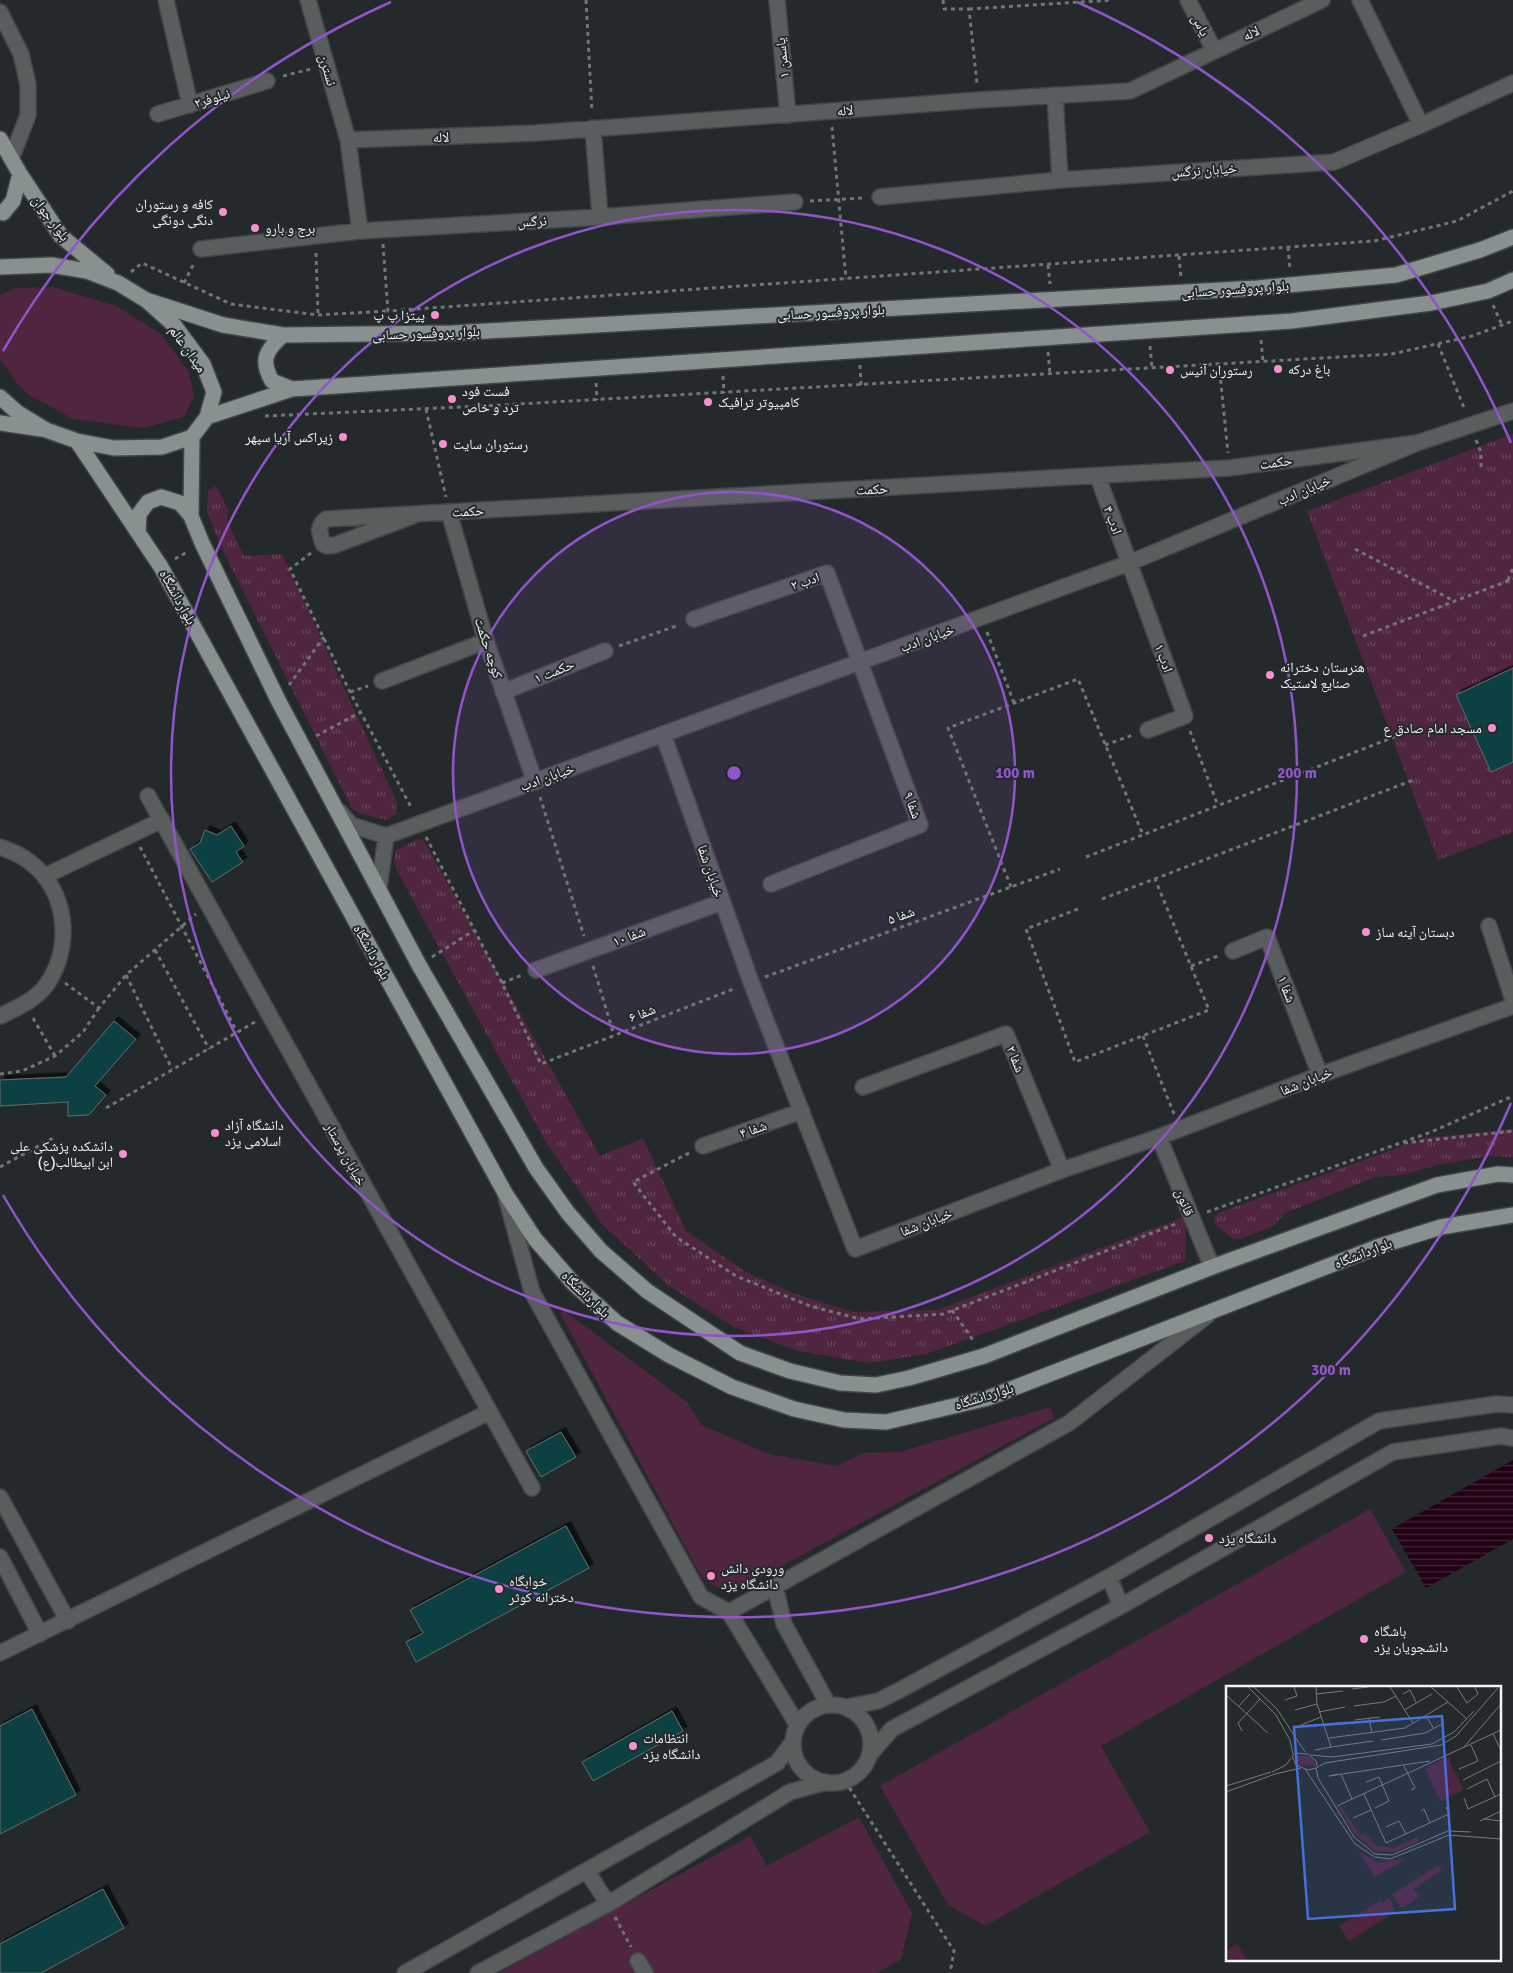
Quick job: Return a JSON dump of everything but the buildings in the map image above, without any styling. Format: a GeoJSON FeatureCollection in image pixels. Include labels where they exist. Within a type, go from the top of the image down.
{"type":"FeatureCollection","features":[{"type":"Feature","properties":{"kind":"main road","name":"بلوار جوان"},"geometry":{"type":"LineString","coordinates":[[0,139],[11,160],[61,236],[118,283]]}},
{"type":"Feature","properties":{"kind":"main road"},"geometry":{"type":"LineString","coordinates":[[0,212],[4,213],[13,201],[20,174]]}},
{"type":"Feature","properties":{"kind":"main road","name":"بلوار پروفسور حسابی"},"geometry":{"type":"LineString","coordinates":[[146,300],[223,325],[283,335],[452,333],[1257,288],[1396,275],[1480,250],[1513,237]]}},
{"type":"Feature","properties":{"kind":"main road","name":"میدان عالم"},"geometry":{"type":"LineString","coordinates":[[0,267],[51,265],[88,272],[118,283],[146,300],[174,325],[203,364],[214,392],[207,417],[192,437]]}},
{"type":"Feature","properties":{"kind":"main road"},"geometry":{"type":"LineString","coordinates":[[207,417],[292,389],[1292,321],[1431,303],[1488,291],[1513,280]]}},
{"type":"Feature","properties":{"kind":"main road"},"geometry":{"type":"LineString","coordinates":[[283,335],[270,346],[266,364],[272,381],[292,389]]}},
{"type":"Feature","properties":{"kind":"main road"},"geometry":{"type":"LineString","coordinates":[[0,397],[18,413],[46,430]]}},
{"type":"Feature","properties":{"kind":"main road"},"geometry":{"type":"LineString","coordinates":[[0,423],[46,430],[77,441],[114,448],[162,447],[192,437],[191,516]]}},
{"type":"Feature","properties":{"kind":"main road","name":"بلواردانشگاه"},"geometry":{"type":"LineString","coordinates":[[77,441],[161,567],[505,1193],[535,1239],[574,1284],[617,1323],[669,1355],[732,1387],[794,1410],[844,1420],[886,1422],[988,1398],[1380,1246],[1441,1227],[1513,1215]]}},
{"type":"Feature","properties":{"kind":"main road"},"geometry":{"type":"LineString","coordinates":[[138,532],[139,514],[148,502],[161,498],[180,504],[191,516],[202,543],[278,700],[419,965],[536,1168],[562,1206],[601,1251],[647,1291],[740,1353],[790,1371],[840,1383],[876,1385],[909,1378],[984,1356],[1212,1267],[1437,1185],[1498,1174],[1513,1175]]}},
{"type":"Feature","properties":{"kind":"street"},"geometry":{"type":"LineString","coordinates":[[166,0],[190,105]]}},
{"type":"Feature","properties":{"kind":"street","name":"نسترن"},"geometry":{"type":"LineString","coordinates":[[308,0],[348,140]]}},
{"type":"Feature","properties":{"kind":"street","name":"یاسمن ۱"},"geometry":{"type":"LineString","coordinates":[[777,0],[788,115]]}},
{"type":"Feature","properties":{"kind":"street","name":"یاس"},"geometry":{"type":"LineString","coordinates":[[1188,0],[1214,50]]}},
{"type":"Feature","properties":{"kind":"street","name":"لاله"},"geometry":{"type":"LineString","coordinates":[[348,140],[536,133],[979,100],[1130,91],[1322,0]]}},
{"type":"Feature","properties":{"kind":"street"},"geometry":{"type":"LineString","coordinates":[[1360,0],[1421,126]]}},
{"type":"Feature","properties":{"kind":"street"},"geometry":{"type":"LineString","coordinates":[[0,12],[21,54],[28,84],[28,115],[11,160]]}},
{"type":"Feature","properties":{"kind":"street","name":"نیلوفر۲"},"geometry":{"type":"LineString","coordinates":[[158,114],[267,81]]}},
{"type":"Feature","properties":{"kind":"street","name":"خیابان نرگس"},"geometry":{"type":"LineString","coordinates":[[880,197],[1060,180],[1334,162],[1421,126],[1513,83]]}},
{"type":"Feature","properties":{"kind":"street"},"geometry":{"type":"LineString","coordinates":[[1055,95],[1060,180]]}},
{"type":"Feature","properties":{"kind":"street"},"geometry":{"type":"LineString","coordinates":[[593,128],[600,217]]}},
{"type":"Feature","properties":{"kind":"street"},"geometry":{"type":"LineString","coordinates":[[348,140],[360,231]]}},
{"type":"Feature","properties":{"kind":"street","name":"نرگس"},"geometry":{"type":"LineString","coordinates":[[201,249],[360,231],[600,217],[795,202]]}},
{"type":"Feature","properties":{"kind":"street","name":"خیابان ادب"},"geometry":{"type":"LineString","coordinates":[[386,836],[1129,563],[1417,443],[1513,411]]}},
{"type":"Feature","properties":{"kind":"street","name":"حکمت"},"geometry":{"type":"LineString","coordinates":[[323,544],[319,530],[320,524],[326,519],[1098,477],[1229,468],[1417,443]]}},
{"type":"Feature","properties":{"kind":"street","name":"ادب ۴"},"geometry":{"type":"LineString","coordinates":[[1098,477],[1129,563]]}},
{"type":"Feature","properties":{"kind":"street","name":"کوچه حکمت"},"geometry":{"type":"LineString","coordinates":[[449,512],[486,641],[535,782]]}},
{"type":"Feature","properties":{"kind":"street"},"geometry":{"type":"LineString","coordinates":[[323,544],[327,546],[335,545],[415,515]]}},
{"type":"Feature","properties":{"kind":"street","name":"ادب ۱"},"geometry":{"type":"LineString","coordinates":[[1129,563],[1185,716]]}},
{"type":"Feature","properties":{"kind":"street","name":"ادب ۲"},"geometry":{"type":"LineString","coordinates":[[694,620],[827,573],[861,662]]}},
{"type":"Feature","properties":{"kind":"street"},"geometry":{"type":"LineString","coordinates":[[382,681],[486,641]]}},
{"type":"Feature","properties":{"kind":"street","name":"حکمت ۱"},"geometry":{"type":"LineString","coordinates":[[503,692],[605,651]]}},
{"type":"Feature","properties":{"kind":"street","name":"شفا ۹"},"geometry":{"type":"LineString","coordinates":[[771,884],[920,825],[861,662]]}},
{"type":"Feature","properties":{"kind":"street"},"geometry":{"type":"LineString","coordinates":[[1148,730],[1185,716]]}},
{"type":"Feature","properties":{"kind":"street","name":"خیابان شفا"},"geometry":{"type":"LineString","coordinates":[[663,734],[751,982],[855,1249],[1062,1170],[1159,1137],[1320,1075],[1513,1006]]}},
{"type":"Feature","properties":{"kind":"street","name":"خیابان پرستار"},"geometry":{"type":"LineString","coordinates":[[148,796],[532,1488]]}},
{"type":"Feature","properties":{"kind":"street"},"geometry":{"type":"LineString","coordinates":[[336,808],[351,824],[372,833],[386,836],[379,888]]}},
{"type":"Feature","properties":{"kind":"street"},"geometry":{"type":"LineString","coordinates":[[45,876],[162,820]]}},
{"type":"Feature","properties":{"kind":"street"},"geometry":{"type":"LineString","coordinates":[[0,847],[14,852],[31,862],[45,876],[59,901],[64,930],[60,959],[47,985],[26,1004],[0,1016]]}},
{"type":"Feature","properties":{"kind":"street","name":"شفا ۱۰"},"geometry":{"type":"LineString","coordinates":[[536,970],[722,902]]}},
{"type":"Feature","properties":{"kind":"street"},"geometry":{"type":"LineString","coordinates":[[1488,926],[1513,1000]]}},
{"type":"Feature","properties":{"kind":"street","name":"شفا ۱"},"geometry":{"type":"LineString","coordinates":[[1233,951],[1267,937],[1320,1075]]}},
{"type":"Feature","properties":{"kind":"street","name":"شفا ۲"},"geometry":{"type":"LineString","coordinates":[[863,1087],[1006,1034],[1062,1170]]}},
{"type":"Feature","properties":{"kind":"street","name":"شفا ۴"},"geometry":{"type":"LineString","coordinates":[[703,1146],[802,1111]]}},
{"type":"Feature","properties":{"kind":"street","name":"قانون"},"geometry":{"type":"LineString","coordinates":[[1159,1137],[1212,1267]]}},
{"type":"Feature","properties":{"kind":"street"},"geometry":{"type":"LineString","coordinates":[[505,1193],[532,1292],[701,1597],[729,1612],[798,1724]]}},
{"type":"Feature","properties":{"kind":"street"},"geometry":{"type":"LineString","coordinates":[[729,1612],[1069,1423],[1211,1313]]}},
{"type":"Feature","properties":{"kind":"street"},"geometry":{"type":"LineString","coordinates":[[405,1973],[777,1763],[792,1742],[798,1724],[810,1711],[828,1704],[847,1707],[878,1701],[1109,1577],[1379,1421],[1496,1404],[1513,1405]]}},
{"type":"Feature","properties":{"kind":"street"},"geometry":{"type":"LineString","coordinates":[[0,1653],[489,1412]]}},
{"type":"Feature","properties":{"kind":"street"},"geometry":{"type":"LineString","coordinates":[[478,1973],[608,1904],[790,1792],[826,1782],[845,1781],[861,1771],[870,1754],[892,1728],[1121,1606],[1393,1452],[1501,1436],[1513,1438]]}},
{"type":"Feature","properties":{"kind":"street"},"geometry":{"type":"LineString","coordinates":[[0,1497],[68,1621]]}},
{"type":"Feature","properties":{"kind":"street"},"geometry":{"type":"LineString","coordinates":[[0,1557],[40,1634]]}},
{"type":"Feature","properties":{"kind":"street"},"geometry":{"type":"LineString","coordinates":[[1109,1577],[1121,1606]]}},
{"type":"Feature","properties":{"kind":"street"},"geometry":{"type":"LineString","coordinates":[[775,1587],[784,1624],[828,1704]]}},
{"type":"Feature","properties":{"kind":"street"},"geometry":{"type":"LineString","coordinates":[[847,1707],[862,1719],[871,1736],[870,1754]]}},
{"type":"Feature","properties":{"kind":"street"},"geometry":{"type":"LineString","coordinates":[[792,1742],[796,1761],[808,1775],[826,1782]]}},
{"type":"Feature","properties":{"kind":"street"},"geometry":{"type":"LineString","coordinates":[[587,1871],[608,1904]]}},
{"type":"Feature","properties":{"kind":"path"},"geometry":{"type":"LineString","coordinates":[[586,0],[593,128]]}},
{"type":"Feature","properties":{"kind":"path"},"geometry":{"type":"LineString","coordinates":[[943,0],[944,9],[1111,0]]}},
{"type":"Feature","properties":{"kind":"path"},"geometry":{"type":"LineString","coordinates":[[969,9],[979,100]]}},
{"type":"Feature","properties":{"kind":"path"},"geometry":{"type":"LineString","coordinates":[[267,81],[326,65]]}},
{"type":"Feature","properties":{"kind":"path"},"geometry":{"type":"LineString","coordinates":[[831,112],[846,279]]}},
{"type":"Feature","properties":{"kind":"path"},"geometry":{"type":"LineString","coordinates":[[118,283],[142,263],[231,304],[318,314],[388,311],[1374,241],[1457,221],[1513,191]]}},
{"type":"Feature","properties":{"kind":"path"},"geometry":{"type":"LineString","coordinates":[[795,202],[880,197]]}},
{"type":"Feature","properties":{"kind":"path"},"geometry":{"type":"LineString","coordinates":[[382,230],[388,311]]}},
{"type":"Feature","properties":{"kind":"path"},"geometry":{"type":"LineString","coordinates":[[316,236],[318,314]]}},
{"type":"Feature","properties":{"kind":"path"},"geometry":{"type":"LineString","coordinates":[[184,283],[201,249]]}},
{"type":"Feature","properties":{"kind":"path"},"geometry":{"type":"LineString","coordinates":[[262,416],[426,409],[1392,354],[1472,336],[1513,321]]}},
{"type":"Feature","properties":{"kind":"path"},"geometry":{"type":"LineString","coordinates":[[1260,323],[1263,362]]}},
{"type":"Feature","properties":{"kind":"path"},"geometry":{"type":"LineString","coordinates":[[1438,344],[1481,452],[1481,468]]}},
{"type":"Feature","properties":{"kind":"path"},"geometry":{"type":"LineString","coordinates":[[1219,364],[1229,468]]}},
{"type":"Feature","properties":{"kind":"path"},"geometry":{"type":"LineString","coordinates":[[426,409],[449,512]]}},
{"type":"Feature","properties":{"kind":"path"},"geometry":{"type":"LineString","coordinates":[[161,567],[202,543]]}},
{"type":"Feature","properties":{"kind":"path"},"geometry":{"type":"LineString","coordinates":[[323,544],[290,569],[350,692],[474,931],[419,965]]}},
{"type":"Feature","properties":{"kind":"path"},"geometry":{"type":"LineString","coordinates":[[1356,549],[1454,601]]}},
{"type":"Feature","properties":{"kind":"path"},"geometry":{"type":"LineString","coordinates":[[1508,580],[1513,568]]}},
{"type":"Feature","properties":{"kind":"path"},"geometry":{"type":"LineString","coordinates":[[1362,636],[1513,579]]}},
{"type":"Feature","properties":{"kind":"path"},"geometry":{"type":"LineString","coordinates":[[982,617],[1014,704]]}},
{"type":"Feature","properties":{"kind":"path"},"geometry":{"type":"LineString","coordinates":[[605,651],[694,620]]}},
{"type":"Feature","properties":{"kind":"path"},"geometry":{"type":"LineString","coordinates":[[278,700],[324,637]]}},
{"type":"Feature","properties":{"kind":"path"},"geometry":{"type":"LineString","coordinates":[[1011,887],[948,728],[1078,679],[1143,835]]}},
{"type":"Feature","properties":{"kind":"path"},"geometry":{"type":"LineString","coordinates":[[302,744],[361,712]]}},
{"type":"Feature","properties":{"kind":"path"},"geometry":{"type":"LineString","coordinates":[[1185,716],[1218,806]]}},
{"type":"Feature","properties":{"kind":"path"},"geometry":{"type":"LineString","coordinates":[[1105,745],[1148,730]]}},
{"type":"Feature","properties":{"kind":"path"},"geometry":{"type":"LineString","coordinates":[[1086,857],[1399,735]]}},
{"type":"Feature","properties":{"kind":"path"},"geometry":{"type":"LineString","coordinates":[[1102,899],[1416,779]]}},
{"type":"Feature","properties":{"kind":"path"},"geometry":{"type":"LineString","coordinates":[[535,782],[614,1035]]}},
{"type":"Feature","properties":{"kind":"path"},"geometry":{"type":"LineString","coordinates":[[133,834],[237,1032]]}},
{"type":"Feature","properties":{"kind":"path","name":"شفا ۵"},"geometry":{"type":"LineString","coordinates":[[751,982],[1060,869]]}},
{"type":"Feature","properties":{"kind":"path"},"geometry":{"type":"LineString","coordinates":[[1078,909],[1026,929],[1075,1062],[1209,1010],[1155,878]]}},
{"type":"Feature","properties":{"kind":"path"},"geometry":{"type":"LineString","coordinates":[[0,1074],[22,1072],[54,1056],[83,1032],[99,1008],[126,975],[208,904]]}},
{"type":"Feature","properties":{"kind":"path","name":"شفا ۶"},"geometry":{"type":"LineString","coordinates":[[474,931],[502,983],[541,1064],[751,982]]}},
{"type":"Feature","properties":{"kind":"path"},"geometry":{"type":"LineString","coordinates":[[155,950],[209,1048]]}},
{"type":"Feature","properties":{"kind":"path"},"geometry":{"type":"LineString","coordinates":[[1191,966],[1233,951]]}},
{"type":"Feature","properties":{"kind":"path"},"geometry":{"type":"LineString","coordinates":[[52,974],[99,1008]]}},
{"type":"Feature","properties":{"kind":"path"},"geometry":{"type":"LineString","coordinates":[[126,975],[172,1070]]}},
{"type":"Feature","properties":{"kind":"path"},"geometry":{"type":"LineString","coordinates":[[26,1004],[54,1056]]}},
{"type":"Feature","properties":{"kind":"path"},"geometry":{"type":"LineString","coordinates":[[106,1108],[269,1014]]}},
{"type":"Feature","properties":{"kind":"path"},"geometry":{"type":"LineString","coordinates":[[1143,1036],[1180,1129]]}},
{"type":"Feature","properties":{"kind":"path"},"geometry":{"type":"LineString","coordinates":[[1192,1218],[1431,1132],[1513,1096]]}},
{"type":"Feature","properties":{"kind":"path"},"geometry":{"type":"LineString","coordinates":[[1398,1144],[1513,1131]]}},
{"type":"Feature","properties":{"kind":"path"},"geometry":{"type":"LineString","coordinates":[[0,1167],[55,1137]]}},
{"type":"Feature","properties":{"kind":"path"},"geometry":{"type":"LineString","coordinates":[[952,1310],[984,1356]]}},
{"type":"Feature","properties":{"kind":"path"},"geometry":{"type":"LineString","coordinates":[[845,1781],[954,1951],[950,1973]]}},
{"type":"Feature","properties":{"kind":"path"},"geometry":{"type":"LineString","coordinates":[[608,1904],[641,1967]]}},
{"type":"Feature","properties":{"kind":"green space"},"geometry":{"type":"Polygon","coordinates":[[[53,287],[116,306],[161,334],[189,372],[194,396],[184,417],[143,428],[73,419],[29,395],[16,382],[0,359],[0,295],[15,288],[53,287]]]}},
{"type":"Feature","properties":{"kind":"green space"},"geometry":{"type":"Polygon","coordinates":[[[1513,434],[1513,832],[1438,860],[1307,511],[1513,434]]]}},
{"type":"Feature","properties":{"kind":"green space"},"geometry":{"type":"Polygon","coordinates":[[[216,486],[228,509],[227,521],[244,556],[282,554],[396,800],[397,814],[386,820],[361,814],[352,809],[219,543],[207,511],[208,491],[216,486]]]}},
{"type":"Feature","properties":{"kind":"green space"},"geometry":{"type":"Polygon","coordinates":[[[423,839],[600,1156],[643,1138],[686,1231],[746,1272],[795,1294],[853,1312],[937,1310],[1186,1216],[1185,1261],[926,1354],[869,1363],[798,1351],[734,1327],[669,1286],[601,1223],[544,1139],[396,869],[395,851],[416,840],[423,839]]]}},
{"type":"Feature","properties":{"kind":"green space"},"geometry":{"type":"Polygon","coordinates":[[[1513,1129],[1513,1157],[1488,1156],[1437,1165],[1403,1175],[1375,1177],[1288,1212],[1274,1226],[1240,1239],[1233,1239],[1215,1224],[1214,1216],[1221,1212],[1424,1138],[1513,1129]]]}},
{"type":"Feature","properties":{"kind":"green space"},"geometry":{"type":"Polygon","coordinates":[[[563,1310],[687,1402],[701,1425],[769,1454],[836,1466],[864,1453],[900,1452],[1050,1407],[1054,1418],[743,1587],[718,1588],[702,1578],[560,1313],[563,1310]]]}},
{"type":"Feature","properties":{"kind":"green space"},"geometry":{"type":"Polygon","coordinates":[[[1370,1509],[1406,1572],[1101,1746],[1150,1832],[985,1926],[948,1905],[880,1786],[1370,1509]]]}},
{"type":"Feature","properties":{"kind":"green space"},"geometry":{"type":"Polygon","coordinates":[[[859,1817],[912,1913],[901,1959],[877,1973],[499,1973],[750,1836],[767,1866],[859,1817]]]}},
{"type":"Feature","properties":{"kind":"shaded area"},"geometry":{"type":"Polygon","coordinates":[[[1513,1460],[1513,1539],[1426,1588],[1392,1529],[1513,1460]]]}},
{"type":"Feature","properties":{"kind":"place","name":"کافه و رستوران دنگی دونگی"},"geometry":{"type":"Point","coordinates":[223,212]}},
{"type":"Feature","properties":{"kind":"place","name":"برج و بارو"},"geometry":{"type":"Point","coordinates":[255,228]}},
{"type":"Feature","properties":{"kind":"place","name":"پیتزا پ پ"},"geometry":{"type":"Point","coordinates":[435,315]}},
{"type":"Feature","properties":{"kind":"place","name":"باغ درکه"},"geometry":{"type":"Point","coordinates":[1278,369]}},
{"type":"Feature","properties":{"kind":"place","name":"رستوران آنیس"},"geometry":{"type":"Point","coordinates":[1170,370]}},
{"type":"Feature","properties":{"kind":"place","name":"فست فود ترد و خاص"},"geometry":{"type":"Point","coordinates":[452,399]}},
{"type":"Feature","properties":{"kind":"place","name":"کامپیوتر ترافیک"},"geometry":{"type":"Point","coordinates":[708,402]}},
{"type":"Feature","properties":{"kind":"place","name":"زیراکس آریا سپهر"},"geometry":{"type":"Point","coordinates":[343,437]}},
{"type":"Feature","properties":{"kind":"place","name":"رستوران سایت"},"geometry":{"type":"Point","coordinates":[443,444]}},
{"type":"Feature","properties":{"kind":"place","name":"هنرستان دخترانه صنایع لاستیک"},"geometry":{"type":"Point","coordinates":[1270,675]}},
{"type":"Feature","properties":{"kind":"place","name":"مسجد امام صادق ع"},"geometry":{"type":"Point","coordinates":[1492,728]}},
{"type":"Feature","properties":{"kind":"place","name":"دبستان آینه ساز"},"geometry":{"type":"Point","coordinates":[1366,932]}},
{"type":"Feature","properties":{"kind":"place","name":"دانشگاه آزاد اسلامی یزد"},"geometry":{"type":"Point","coordinates":[215,1133]}},
{"type":"Feature","properties":{"kind":"place","name":"دانشکده پزشکی علی ابن ابیطالب(ع)"},"geometry":{"type":"Point","coordinates":[123,1154]}},
{"type":"Feature","properties":{"kind":"place","name":"دانشگاه یزد"},"geometry":{"type":"Point","coordinates":[1209,1538]}},
{"type":"Feature","properties":{"kind":"place","name":"ورودی دانش دانشگاه یزد"},"geometry":{"type":"Point","coordinates":[711,1576]}},
{"type":"Feature","properties":{"kind":"place","name":"خوابگاه دخترانه کوثر"},"geometry":{"type":"Point","coordinates":[499,1589]}},
{"type":"Feature","properties":{"kind":"place","name":"باشگاه دانشجویان یزد"},"geometry":{"type":"Point","coordinates":[1364,1639]}},
{"type":"Feature","properties":{"kind":"place","name":"انتظامات دانشگاه یزد"},"geometry":{"type":"Point","coordinates":[633,1746]}}]}
